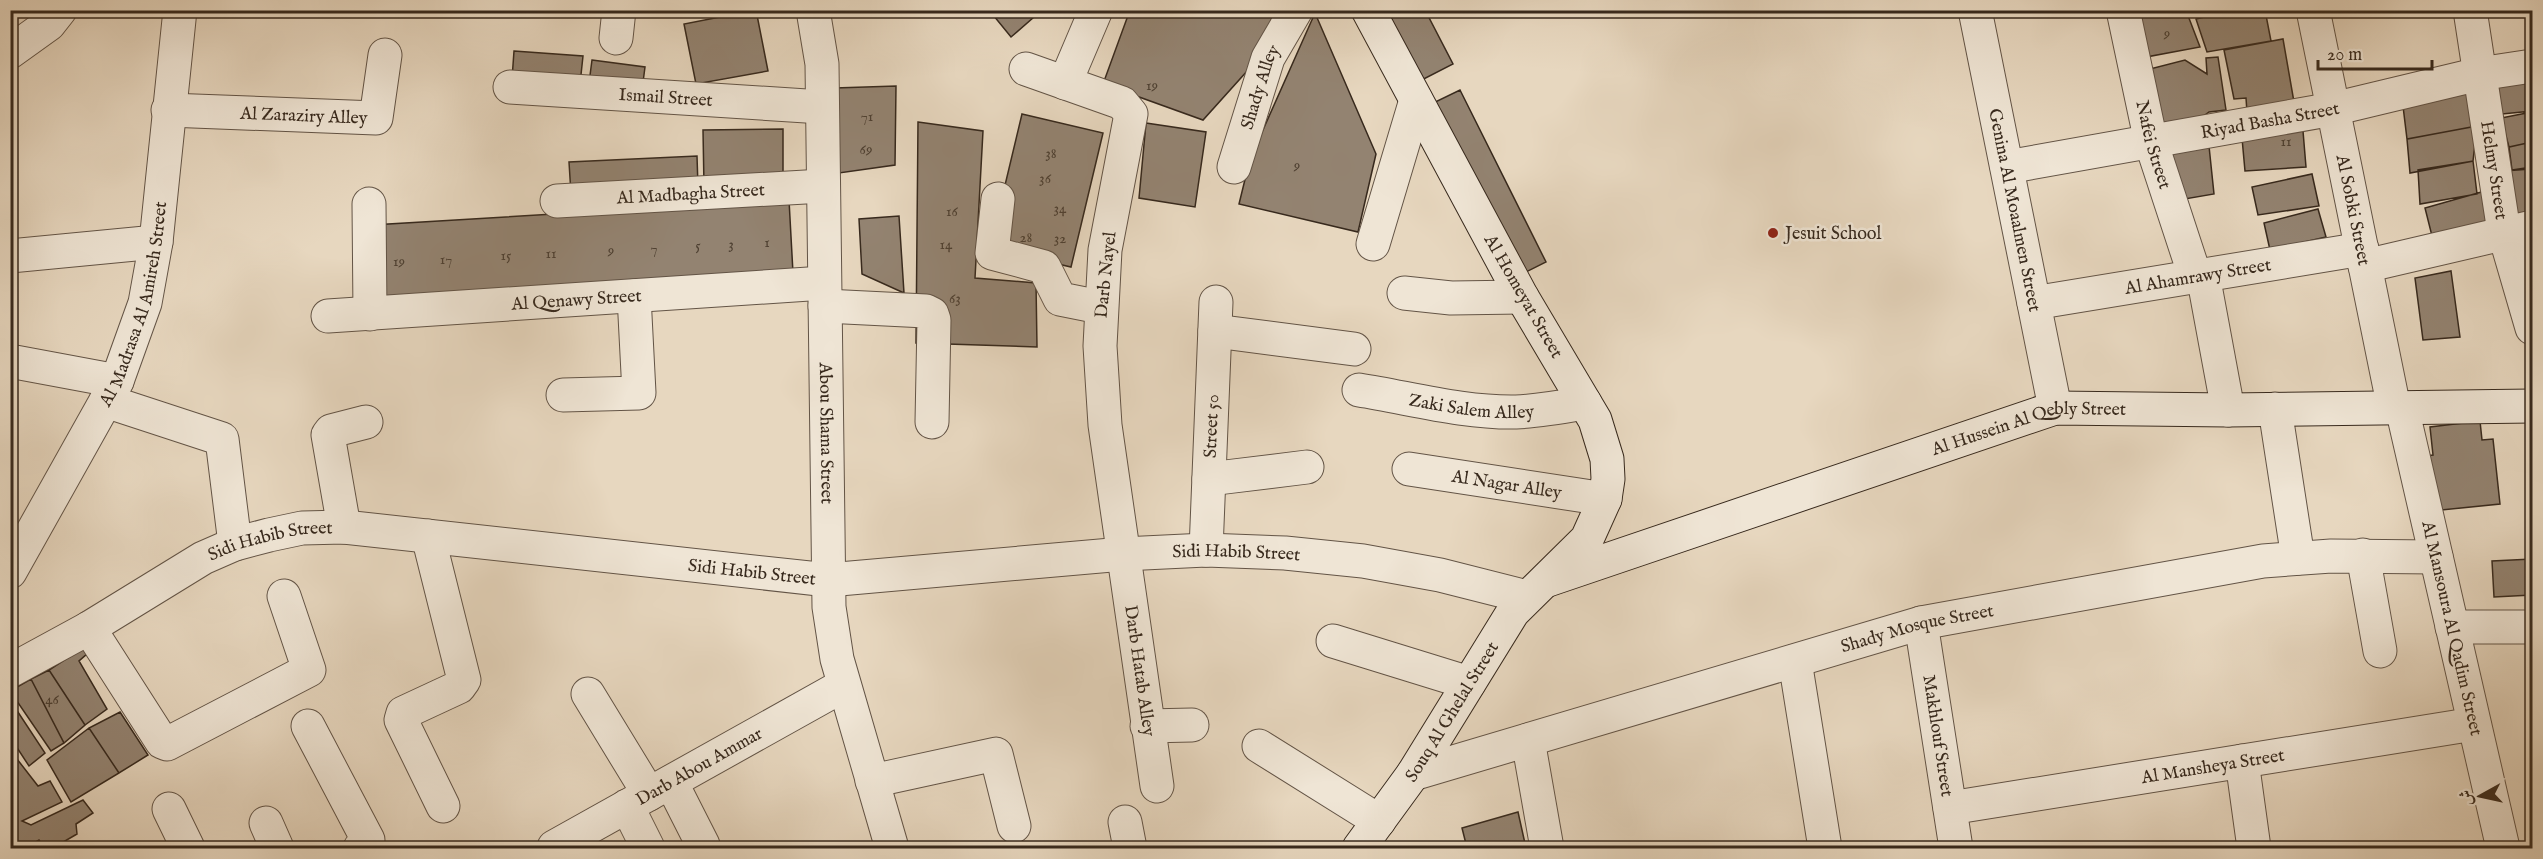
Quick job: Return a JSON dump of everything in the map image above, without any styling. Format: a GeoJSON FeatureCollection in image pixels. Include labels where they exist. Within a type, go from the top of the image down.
{"type":"FeatureCollection","features":[{"type":"Feature","properties":{"kind":"street"},"geometry":{"type":"LineString","coordinates":[[10,52],[49,24],[60,10]]}},
{"type":"Feature","properties":{"kind":"street","name":"Al Madrasa Al Amireh Street"},"geometry":{"type":"LineString","coordinates":[[10,572],[111,391],[145,303],[156,242],[180,10]]}},
{"type":"Feature","properties":{"kind":"street","name":"Abou Shama Street"},"geometry":{"type":"LineString","coordinates":[[813,10],[822,64],[828,580],[832,633],[844,685],[892,849]]}},
{"type":"Feature","properties":{"kind":"street"},"geometry":{"type":"LineString","coordinates":[[1065,83],[1096,10]]}},
{"type":"Feature","properties":{"kind":"street","name":"Shady Alley"},"geometry":{"type":"LineString","coordinates":[[1234,167],[1268,58],[1296,10]]}},
{"type":"Feature","properties":{"kind":"street","name":"Al Homeyat Street"},"geometry":{"type":"LineString","coordinates":[[1368,10],[1522,297],[1585,403],[1603,439],[1607,459],[1605,499],[1587,539],[1537,589]]}},
{"type":"Feature","properties":{"kind":"street","name":"Genina Al Moaalmen Street"},"geometry":{"type":"LineString","coordinates":[[1975,10],[2055,408]]}},
{"type":"Feature","properties":{"kind":"street","name":"Nafei Street"},"geometry":{"type":"LineString","coordinates":[[2123,10],[2151,142],[2199,276],[2228,410]]}},
{"type":"Feature","properties":{"kind":"street","name":"Al Sobki Street"},"geometry":{"type":"LineString","coordinates":[[2313,10],[2363,257],[2398,408]]}},
{"type":"Feature","properties":{"kind":"street","name":"Helmy Street"},"geometry":{"type":"LineString","coordinates":[[2470,10],[2479,74],[2518,229],[2532,328]]}},
{"type":"Feature","properties":{"kind":"street","name":"Al Zaraziry Alley"},"geometry":{"type":"LineString","coordinates":[[168,110],[376,118],[385,55]]}},
{"type":"Feature","properties":{"kind":"street","name":"Riyad Basha Street"},"geometry":{"type":"LineString","coordinates":[[2007,167],[2333,109],[2479,74],[2532,66]]}},
{"type":"Feature","properties":{"kind":"street","name":"Darb Nayel"},"geometry":{"type":"LineString","coordinates":[[1026,69],[1122,103],[1131,114],[1105,250],[1100,307],[1105,425],[1123,554]]}},
{"type":"Feature","properties":{"kind":"street","name":"Ismail Street"},"geometry":{"type":"LineString","coordinates":[[510,87],[822,107]]}},
{"type":"Feature","properties":{"kind":"street"},"geometry":{"type":"LineString","coordinates":[[1373,244],[1416,100]]}},
{"type":"Feature","properties":{"kind":"street","name":"Al Madbagha Street"},"geometry":{"type":"LineString","coordinates":[[557,201],[824,186]]}},
{"type":"Feature","properties":{"kind":"street"},"geometry":{"type":"LineString","coordinates":[[998,199],[993,253],[1044,267],[1060,298],[1100,307]]}},
{"type":"Feature","properties":{"kind":"street"},"geometry":{"type":"LineString","coordinates":[[369,204],[370,314]]}},
{"type":"Feature","properties":{"kind":"street","name":"Al Ahamrawy Street"},"geometry":{"type":"LineString","coordinates":[[2034,303],[2199,276],[2363,257],[2518,229]]}},
{"type":"Feature","properties":{"kind":"street"},"geometry":{"type":"LineString","coordinates":[[10,256],[156,242]]}},
{"type":"Feature","properties":{"kind":"street"},"geometry":{"type":"LineString","coordinates":[[1404,293],[1451,298],[1522,297]]}},
{"type":"Feature","properties":{"kind":"street","name":"Al Qenawy Street"},"geometry":{"type":"LineString","coordinates":[[328,316],[634,296],[825,295],[932,314],[934,320],[932,422]]}},
{"type":"Feature","properties":{"kind":"street"},"geometry":{"type":"LineString","coordinates":[[563,395],[639,393],[634,296]]}},
{"type":"Feature","properties":{"kind":"street","name":"Street 50"},"geometry":{"type":"LineString","coordinates":[[1206,550],[1216,316],[1353,350]]}},
{"type":"Feature","properties":{"kind":"street"},"geometry":{"type":"LineString","coordinates":[[15,362],[111,391],[222,439],[235,544]]}},
{"type":"Feature","properties":{"kind":"street","name":"Zaki Salem Alley"},"geometry":{"type":"LineString","coordinates":[[1359,390],[1502,411],[1547,410],[1585,403]]}},
{"type":"Feature","properties":{"kind":"street","name":"Al Hussein Al Qebly Street"},"geometry":{"type":"LineString","coordinates":[[1537,589],[2055,408],[2228,410],[2532,405]]}},
{"type":"Feature","properties":{"kind":"street","name":"Al Mansoura Al Qadim Street"},"geometry":{"type":"LineString","coordinates":[[2398,408],[2436,557],[2503,849]]}},
{"type":"Feature","properties":{"kind":"street"},"geometry":{"type":"LineString","coordinates":[[2276,409],[2298,558]]}},
{"type":"Feature","properties":{"kind":"street"},"geometry":{"type":"LineString","coordinates":[[344,527],[328,435],[331,431],[366,422]]}},
{"type":"Feature","properties":{"kind":"street"},"geometry":{"type":"LineString","coordinates":[[1209,479],[1307,467]]}},
{"type":"Feature","properties":{"kind":"street","name":"Al Nagar Alley"},"geometry":{"type":"LineString","coordinates":[[1409,469],[1605,499]]}},
{"type":"Feature","properties":{"kind":"street","name":"Sidi Habib Street"},"geometry":{"type":"LineString","coordinates":[[10,672],[89,628],[173,574],[235,544],[302,528],[344,527],[828,580],[1123,554],[1206,550],[1285,553],[1363,561],[1537,589]]}},
{"type":"Feature","properties":{"kind":"street"},"geometry":{"type":"LineString","coordinates":[[428,536],[464,680],[459,687],[403,713],[401,720],[443,806]]}},
{"type":"Feature","properties":{"kind":"street","name":"Darb Hatab Alley"},"geometry":{"type":"LineString","coordinates":[[1123,554],[1157,786]]}},
{"type":"Feature","properties":{"kind":"street"},"geometry":{"type":"LineString","coordinates":[[2363,555],[2380,651]]}},
{"type":"Feature","properties":{"kind":"street","name":"Shady Mosque Street"},"geometry":{"type":"LineString","coordinates":[[1413,774],[1921,623],[2240,565],[2298,558],[2363,555],[2436,557]]}},
{"type":"Feature","properties":{"kind":"street","name":"Souq Al Ghelal Street"},"geometry":{"type":"LineString","coordinates":[[1359,849],[1413,774],[1513,612],[1537,589]]}},
{"type":"Feature","properties":{"kind":"street"},"geometry":{"type":"LineString","coordinates":[[89,628],[162,742],[167,744],[308,672],[310,667],[284,596]]}},
{"type":"Feature","properties":{"kind":"street","name":"Makhlouf Street"},"geometry":{"type":"LineString","coordinates":[[1921,623],[1956,849]]}},
{"type":"Feature","properties":{"kind":"street"},"geometry":{"type":"LineString","coordinates":[[2452,627],[2532,627]]}},
{"type":"Feature","properties":{"kind":"street"},"geometry":{"type":"LineString","coordinates":[[1333,641],[1469,683]]}},
{"type":"Feature","properties":{"kind":"street"},"geometry":{"type":"LineString","coordinates":[[1795,661],[1825,849]]}},
{"type":"Feature","properties":{"kind":"street","name":"Darb Abou Ammar"},"geometry":{"type":"LineString","coordinates":[[554,847],[844,685]]}},
{"type":"Feature","properties":{"kind":"street"},"geometry":{"type":"LineString","coordinates":[[588,694],[649,794],[703,845]]}},
{"type":"Feature","properties":{"kind":"street","name":"Al Mansheya Street"},"geometry":{"type":"LineString","coordinates":[[1950,808],[2474,724]]}},
{"type":"Feature","properties":{"kind":"street"},"geometry":{"type":"LineString","coordinates":[[1147,726],[1192,725]]}},
{"type":"Feature","properties":{"kind":"street"},"geometry":{"type":"LineString","coordinates":[[308,726],[368,840],[360,849]]}},
{"type":"Feature","properties":{"kind":"street"},"geometry":{"type":"LineString","coordinates":[[1528,740],[1547,849]]}},
{"type":"Feature","properties":{"kind":"street"},"geometry":{"type":"LineString","coordinates":[[1259,746],[1379,820]]}},
{"type":"Feature","properties":{"kind":"street"},"geometry":{"type":"LineString","coordinates":[[872,781],[996,754],[1014,826]]}},
{"type":"Feature","properties":{"kind":"street"},"geometry":{"type":"LineString","coordinates":[[2242,761],[2254,849]]}},
{"type":"Feature","properties":{"kind":"street"},"geometry":{"type":"LineString","coordinates":[[648,849],[649,794]]}},
{"type":"Feature","properties":{"kind":"street"},"geometry":{"type":"LineString","coordinates":[[169,809],[188,849]]}},
{"type":"Feature","properties":{"kind":"building"},"geometry":{"type":"Polygon","coordinates":[[[756,10],[768,71],[696,84],[684,24],[756,10]]]}},
{"type":"Feature","properties":{"kind":"building"},"geometry":{"type":"Polygon","coordinates":[[[989,10],[1042,10],[1011,37],[989,10]]]}},
{"type":"Feature","properties":{"kind":"building"},"geometry":{"type":"Polygon","coordinates":[[[1130,10],[1302,10],[1203,120],[1103,84],[1130,10]]]}},
{"type":"Feature","properties":{"kind":"building"},"geometry":{"type":"Polygon","coordinates":[[[1375,10],[1425,10],[1453,64],[1414,84],[1375,10]]]}},
{"type":"Feature","properties":{"kind":"building"},"geometry":{"type":"Polygon","coordinates":[[[2138,10],[2160,10],[2160,14],[2187,13],[2200,47],[2146,57],[2138,10]]]}},
{"type":"Feature","properties":{"kind":"building"},"geometry":{"type":"Polygon","coordinates":[[[2233,10],[2265,10],[2271,41],[2207,52],[2196,19],[2233,10]]]}},
{"type":"Feature","properties":{"kind":"building"},"geometry":{"type":"Polygon","coordinates":[[[1315,13],[1376,154],[1358,232],[1239,204],[1250,159],[1315,13]]]}},
{"type":"Feature","properties":{"kind":"building"},"geometry":{"type":"Polygon","coordinates":[[[2283,39],[2294,102],[2247,112],[2246,98],[2234,99],[2224,50],[2283,39]]]}},
{"type":"Feature","properties":{"kind":"building"},"geometry":{"type":"Polygon","coordinates":[[[514,51],[583,56],[580,84],[512,79],[514,51]]]}},
{"type":"Feature","properties":{"kind":"building"},"geometry":{"type":"Polygon","coordinates":[[[2218,57],[2226,110],[2209,112],[2197,121],[2158,125],[2146,70],[2185,60],[2207,74],[2206,58],[2218,57]]]}},
{"type":"Feature","properties":{"kind":"building"},"geometry":{"type":"Polygon","coordinates":[[[592,60],[645,67],[642,90],[589,83],[592,60]]]}},
{"type":"Feature","properties":{"kind":"building"},"geometry":{"type":"Polygon","coordinates":[[[2527,75],[2532,111],[2502,114],[2493,80],[2527,75]]]}},
{"type":"Feature","properties":{"kind":"building"},"geometry":{"type":"Polygon","coordinates":[[[896,86],[895,165],[839,173],[835,88],[896,86]]]}},
{"type":"Feature","properties":{"kind":"building"},"geometry":{"type":"Polygon","coordinates":[[[1460,90],[1546,262],[1518,276],[1431,104],[1460,90]]]}},
{"type":"Feature","properties":{"kind":"building"},"geometry":{"type":"Polygon","coordinates":[[[2473,91],[2477,126],[2407,139],[2403,106],[2473,91]]]}},
{"type":"Feature","properties":{"kind":"building"},"geometry":{"type":"Polygon","coordinates":[[[2532,112],[2532,142],[2509,147],[2501,118],[2532,112]]]}},
{"type":"Feature","properties":{"kind":"building"},"geometry":{"type":"Polygon","coordinates":[[[1022,114],[1103,133],[1071,267],[990,248],[1022,114]]]}},
{"type":"Feature","properties":{"kind":"building"},"geometry":{"type":"Polygon","coordinates":[[[2302,119],[2306,167],[2245,171],[2242,138],[2302,119]]]}},
{"type":"Feature","properties":{"kind":"building"},"geometry":{"type":"Polygon","coordinates":[[[918,122],[983,131],[975,278],[1036,283],[1037,347],[916,343],[918,122]]]}},
{"type":"Feature","properties":{"kind":"building"},"geometry":{"type":"Polygon","coordinates":[[[1146,123],[1206,132],[1195,207],[1139,198],[1146,123]]]}},
{"type":"Feature","properties":{"kind":"building"},"geometry":{"type":"Polygon","coordinates":[[[2477,126],[2473,161],[2410,173],[2407,139],[2477,126]]]}},
{"type":"Feature","properties":{"kind":"building"},"geometry":{"type":"Polygon","coordinates":[[[783,129],[783,185],[704,186],[703,130],[783,129]]]}},
{"type":"Feature","properties":{"kind":"building"},"geometry":{"type":"Polygon","coordinates":[[[2532,142],[2532,167],[2512,170],[2509,147],[2532,142]]]}},
{"type":"Feature","properties":{"kind":"building"},"geometry":{"type":"Polygon","coordinates":[[[2209,146],[2214,194],[2179,200],[2167,149],[2209,146]]]}},
{"type":"Feature","properties":{"kind":"building"},"geometry":{"type":"Polygon","coordinates":[[[697,156],[698,187],[571,194],[569,162],[697,156]]]}},
{"type":"Feature","properties":{"kind":"building"},"geometry":{"type":"Polygon","coordinates":[[[2473,161],[2477,194],[2420,204],[2418,170],[2473,161]]]}},
{"type":"Feature","properties":{"kind":"building"},"geometry":{"type":"Polygon","coordinates":[[[2531,169],[2532,217],[2511,220],[2504,171],[2531,169]]]}},
{"type":"Feature","properties":{"kind":"building"},"geometry":{"type":"Polygon","coordinates":[[[2312,174],[2319,206],[2258,215],[2252,187],[2312,174]]]}},
{"type":"Feature","properties":{"kind":"building"},"geometry":{"type":"Polygon","coordinates":[[[2492,189],[2496,230],[2433,240],[2425,208],[2492,189]]]}},
{"type":"Feature","properties":{"kind":"building"},"geometry":{"type":"Polygon","coordinates":[[[789,200],[793,273],[376,299],[372,225],[789,200]]]}},
{"type":"Feature","properties":{"kind":"building"},"geometry":{"type":"Polygon","coordinates":[[[2318,209],[2326,237],[2270,250],[2264,223],[2318,209]]]}},
{"type":"Feature","properties":{"kind":"building"},"geometry":{"type":"Polygon","coordinates":[[[899,216],[904,293],[862,274],[859,219],[899,216]]]}},
{"type":"Feature","properties":{"kind":"building"},"geometry":{"type":"Polygon","coordinates":[[[2451,271],[2460,337],[2423,340],[2415,278],[2451,271]]]}},
{"type":"Feature","properties":{"kind":"building"},"geometry":{"type":"Polygon","coordinates":[[[2480,421],[2482,440],[2493,439],[2500,504],[2412,513],[2406,458],[2433,455],[2430,427],[2480,421]]]}},
{"type":"Feature","properties":{"kind":"building"},"geometry":{"type":"Polygon","coordinates":[[[2532,559],[2532,595],[2494,597],[2492,561],[2532,559]]]}},
{"type":"Feature","properties":{"kind":"building"},"geometry":{"type":"Polygon","coordinates":[[[84,647],[88,653],[79,661],[107,709],[85,725],[49,670],[84,647]]]}},
{"type":"Feature","properties":{"kind":"building"},"geometry":{"type":"Polygon","coordinates":[[[49,670],[85,725],[64,743],[31,679],[49,670]]]}},
{"type":"Feature","properties":{"kind":"building"},"geometry":{"type":"Polygon","coordinates":[[[31,679],[64,743],[51,751],[10,691],[31,679]]]}},
{"type":"Feature","properties":{"kind":"building"},"geometry":{"type":"Polygon","coordinates":[[[10,700],[45,753],[29,766],[10,737],[10,700]]]}},
{"type":"Feature","properties":{"kind":"building"},"geometry":{"type":"Polygon","coordinates":[[[120,712],[148,755],[119,773],[89,728],[120,712]]]}},
{"type":"Feature","properties":{"kind":"building"},"geometry":{"type":"Polygon","coordinates":[[[89,728],[119,773],[71,802],[47,760],[89,728]]]}},
{"type":"Feature","properties":{"kind":"building"},"geometry":{"type":"Polygon","coordinates":[[[10,750],[38,786],[50,781],[62,802],[22,821],[31,825],[83,800],[93,813],[76,824],[77,834],[53,848],[44,848],[39,840],[25,848],[10,848],[10,750]]]}},
{"type":"Feature","properties":{"kind":"building"},"geometry":{"type":"Polygon","coordinates":[[[1518,812],[1526,848],[1467,848],[1462,828],[1518,812]]]}},
{"type":"Feature","properties":{"kind":"place","name":"Jesuit School"},"geometry":{"type":"Point","coordinates":[1773,233]}}]}
